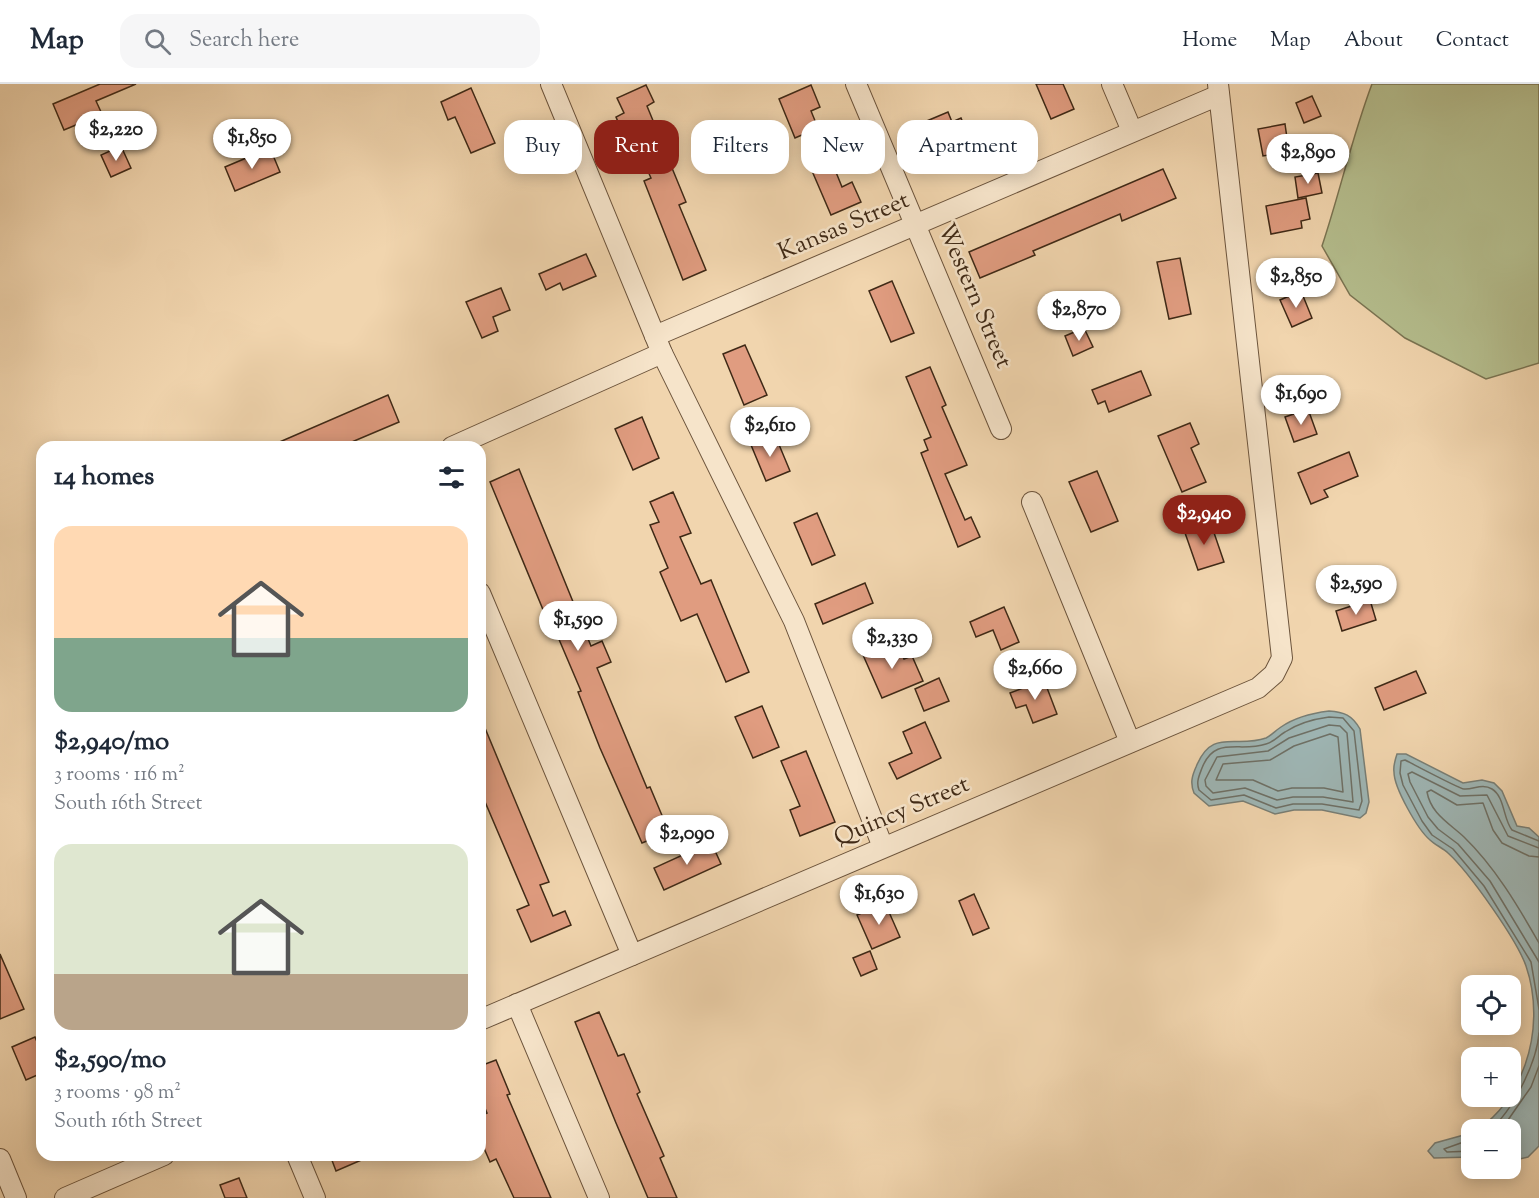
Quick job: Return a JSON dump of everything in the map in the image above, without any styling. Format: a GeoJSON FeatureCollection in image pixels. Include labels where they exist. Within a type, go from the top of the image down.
{"type":"FeatureCollection","features":[{"type":"Feature","properties":{"kind":"street"},"geometry":{"type":"LineString","coordinates":[[552,84],[658,344],[794,621],[883,847]]}},
{"type":"Feature","properties":{"kind":"street","name":"Western Street"},"geometry":{"type":"LineString","coordinates":[[856,84],[1001,429]]}},
{"type":"Feature","properties":{"kind":"street"},"geometry":{"type":"LineString","coordinates":[[1112,84],[1132,131]]}},
{"type":"Feature","properties":{"kind":"street","name":"Kansas Street"},"geometry":{"type":"LineString","coordinates":[[464,441],[658,344],[916,224],[1132,131],[1218,90]]}},
{"type":"Feature","properties":{"kind":"street","name":"Quincy Street"},"geometry":{"type":"LineString","coordinates":[[486,1017],[1258,688],[1274,674],[1282,658],[1218,90]]}},
{"type":"Feature","properties":{"kind":"street"},"geometry":{"type":"LineString","coordinates":[[1032,502],[1130,742]]}},
{"type":"Feature","properties":{"kind":"street"},"geometry":{"type":"LineString","coordinates":[[486,607],[632,955]]}},
{"type":"Feature","properties":{"kind":"street"},"geometry":{"type":"LineString","coordinates":[[517,1004],[599,1198]]}},
{"type":"Feature","properties":{"kind":"street"},"geometry":{"type":"LineString","coordinates":[[0,1159],[16,1198]]}},
{"type":"Feature","properties":{"kind":"street"},"geometry":{"type":"LineString","coordinates":[[64,1198],[150,1161]]}},
{"type":"Feature","properties":{"kind":"street"},"geometry":{"type":"LineString","coordinates":[[300,1161],[315,1198]]}},
{"type":"Feature","properties":{"kind":"green space"},"geometry":{"type":"Polygon","coordinates":[[[1372,84],[1539,84],[1539,363],[1486,379],[1405,338],[1350,295],[1322,246],[1372,84]]]}},
{"type":"Feature","properties":{"kind":"water"},"geometry":{"type":"Polygon","coordinates":[[[1329,711],[1347,715],[1360,729],[1369,802],[1366,813],[1360,818],[1322,810],[1294,810],[1275,814],[1243,801],[1209,806],[1194,793],[1193,773],[1209,747],[1217,743],[1255,741],[1266,738],[1292,721],[1329,711]]]}},
{"type":"Feature","properties":{"kind":"water"},"geometry":{"type":"Polygon","coordinates":[[[1397,754],[1406,754],[1463,783],[1482,780],[1494,783],[1502,791],[1517,826],[1529,828],[1539,837],[1539,1146],[1528,1157],[1521,1159],[1521,1119],[1491,1119],[1502,1107],[1521,1107],[1521,1074],[1529,1053],[1534,1016],[1530,978],[1526,966],[1513,940],[1480,890],[1448,853],[1425,835],[1413,818],[1395,779],[1397,754]]]}},
{"type":"Feature","properties":{"kind":"water"},"geometry":{"type":"Polygon","coordinates":[[[1461,1136],[1461,1157],[1434,1158],[1428,1151],[1435,1143],[1461,1136]]]}},
{"type":"Feature","properties":{"kind":"building"},"geometry":{"type":"Polygon","coordinates":[[[100,84],[136,84],[96,101],[102,114],[64,130],[53,104],[100,84]]]}},
{"type":"Feature","properties":{"kind":"building"},"geometry":{"type":"Polygon","coordinates":[[[1036,84],[1063,84],[1074,109],[1051,119],[1036,84]]]}},
{"type":"Feature","properties":{"kind":"building"},"geometry":{"type":"Polygon","coordinates":[[[646,85],[654,102],[647,106],[653,120],[617,120],[616,117],[624,113],[617,98],[646,85]]]}},
{"type":"Feature","properties":{"kind":"building"},"geometry":{"type":"Polygon","coordinates":[[[811,85],[820,107],[811,111],[815,120],[801,120],[801,135],[795,138],[779,99],[811,85]]]}},
{"type":"Feature","properties":{"kind":"building"},"geometry":{"type":"Polygon","coordinates":[[[471,88],[495,143],[471,153],[455,117],[448,120],[441,102],[471,88]]]}},
{"type":"Feature","properties":{"kind":"building"},"geometry":{"type":"Polygon","coordinates":[[[1312,96],[1321,116],[1304,123],[1296,103],[1312,96]]]}},
{"type":"Feature","properties":{"kind":"building"},"geometry":{"type":"Polygon","coordinates":[[[948,112],[951,120],[929,120],[948,112]]]}},
{"type":"Feature","properties":{"kind":"building"},"geometry":{"type":"Polygon","coordinates":[[[1285,124],[1289,152],[1263,156],[1258,129],[1285,124]]]}},
{"type":"Feature","properties":{"kind":"building"},"geometry":{"type":"Polygon","coordinates":[[[121,146],[131,168],[111,177],[101,155],[121,146]]]}},
{"type":"Feature","properties":{"kind":"building"},"geometry":{"type":"Polygon","coordinates":[[[270,148],[280,172],[235,191],[225,167],[270,148]]]}},
{"type":"Feature","properties":{"kind":"building"},"geometry":{"type":"Polygon","coordinates":[[[1163,169],[1176,198],[1122,221],[1120,214],[1033,251],[1035,255],[980,278],[969,252],[1163,169]]]}},
{"type":"Feature","properties":{"kind":"building"},"geometry":{"type":"Polygon","coordinates":[[[1318,173],[1322,193],[1298,198],[1295,177],[1318,173]]]}},
{"type":"Feature","properties":{"kind":"building"},"geometry":{"type":"Polygon","coordinates":[[[649,174],[674,174],[686,202],[679,205],[706,270],[683,280],[644,181],[651,178],[649,174]]]}},
{"type":"Feature","properties":{"kind":"building"},"geometry":{"type":"Polygon","coordinates":[[[813,174],[837,174],[842,187],[852,182],[861,202],[831,215],[813,174]]]}},
{"type":"Feature","properties":{"kind":"building"},"geometry":{"type":"Polygon","coordinates":[[[1306,198],[1310,219],[1301,221],[1302,228],[1271,234],[1266,206],[1306,198]]]}},
{"type":"Feature","properties":{"kind":"building"},"geometry":{"type":"Polygon","coordinates":[[[586,254],[596,276],[563,290],[560,283],[546,290],[539,274],[586,254]]]}},
{"type":"Feature","properties":{"kind":"building"},"geometry":{"type":"Polygon","coordinates":[[[1180,258],[1191,314],[1169,319],[1157,262],[1180,258]]]}},
{"type":"Feature","properties":{"kind":"building"},"geometry":{"type":"Polygon","coordinates":[[[892,281],[914,333],[891,342],[869,291],[892,281]]]}},
{"type":"Feature","properties":{"kind":"building"},"geometry":{"type":"Polygon","coordinates":[[[501,288],[510,310],[493,317],[498,331],[482,338],[466,302],[501,288]]]}},
{"type":"Feature","properties":{"kind":"building"},"geometry":{"type":"Polygon","coordinates":[[[1301,291],[1312,318],[1292,327],[1280,300],[1301,291]]]}},
{"type":"Feature","properties":{"kind":"building"},"geometry":{"type":"Polygon","coordinates":[[[1084,328],[1093,347],[1073,356],[1065,336],[1084,328]]]}},
{"type":"Feature","properties":{"kind":"building"},"geometry":{"type":"Polygon","coordinates":[[[745,345],[767,395],[744,405],[723,354],[745,345]]]}},
{"type":"Feature","properties":{"kind":"building"},"geometry":{"type":"Polygon","coordinates":[[[930,367],[946,405],[942,407],[967,465],[945,474],[965,520],[971,517],[980,537],[958,547],[921,453],[928,450],[924,440],[931,437],[906,377],[930,367]]]}},
{"type":"Feature","properties":{"kind":"building"},"geometry":{"type":"Polygon","coordinates":[[[1141,371],[1151,395],[1109,412],[1105,401],[1098,404],[1092,390],[1141,371]]]}},
{"type":"Feature","properties":{"kind":"building"},"geometry":{"type":"Polygon","coordinates":[[[388,395],[399,422],[354,441],[282,441],[388,395]]]}},
{"type":"Feature","properties":{"kind":"building"},"geometry":{"type":"Polygon","coordinates":[[[1308,409],[1317,434],[1294,442],[1285,417],[1308,409]]]}},
{"type":"Feature","properties":{"kind":"building"},"geometry":{"type":"Polygon","coordinates":[[[642,417],[659,458],[633,470],[615,429],[642,417]]]}},
{"type":"Feature","properties":{"kind":"building"},"geometry":{"type":"Polygon","coordinates":[[[1190,423],[1199,444],[1191,448],[1206,482],[1182,492],[1158,436],[1190,423]]]}},
{"type":"Feature","properties":{"kind":"building"},"geometry":{"type":"Polygon","coordinates":[[[775,435],[790,471],[766,481],[751,445],[775,435]]]}},
{"type":"Feature","properties":{"kind":"building"},"geometry":{"type":"Polygon","coordinates":[[[1349,452],[1358,476],[1324,490],[1328,497],[1311,504],[1298,473],[1349,452]]]}},
{"type":"Feature","properties":{"kind":"building"},"geometry":{"type":"Polygon","coordinates":[[[519,469],[591,646],[602,641],[611,662],[597,668],[647,788],[650,787],[669,832],[642,843],[600,748],[578,692],[581,691],[552,623],[549,624],[490,482],[519,469]]]}},
{"type":"Feature","properties":{"kind":"building"},"geometry":{"type":"Polygon","coordinates":[[[1097,471],[1118,521],[1091,532],[1069,482],[1097,471]]]}},
{"type":"Feature","properties":{"kind":"building"},"geometry":{"type":"Polygon","coordinates":[[[673,492],[691,533],[680,537],[701,584],[711,580],[749,672],[726,682],[697,614],[681,621],[660,572],[668,568],[650,525],[659,522],[650,502],[673,492]]]}},
{"type":"Feature","properties":{"kind":"building"},"geometry":{"type":"Polygon","coordinates":[[[817,513],[835,555],[812,565],[794,523],[817,513]]]}},
{"type":"Feature","properties":{"kind":"building"},"geometry":{"type":"Polygon","coordinates":[[[1210,521],[1224,562],[1198,570],[1184,530],[1210,521]]]}},
{"type":"Feature","properties":{"kind":"building"},"geometry":{"type":"Polygon","coordinates":[[[865,583],[873,603],[823,624],[815,604],[865,583]]]}},
{"type":"Feature","properties":{"kind":"building"},"geometry":{"type":"Polygon","coordinates":[[[1370,600],[1376,620],[1342,631],[1336,611],[1370,600]]]}},
{"type":"Feature","properties":{"kind":"building"},"geometry":{"type":"Polygon","coordinates":[[[1004,607],[1019,642],[1001,650],[993,630],[976,637],[970,622],[1004,607]]]}},
{"type":"Feature","properties":{"kind":"building"},"geometry":{"type":"Polygon","coordinates":[[[896,641],[904,659],[912,656],[923,681],[882,698],[863,655],[896,641]]]}},
{"type":"Feature","properties":{"kind":"building"},"geometry":{"type":"Polygon","coordinates":[[[1416,671],[1426,693],[1384,710],[1375,688],[1416,671]]]}},
{"type":"Feature","properties":{"kind":"building"},"geometry":{"type":"Polygon","coordinates":[[[939,678],[949,701],[924,711],[915,689],[939,678]]]}},
{"type":"Feature","properties":{"kind":"building"},"geometry":{"type":"Polygon","coordinates":[[[1044,680],[1057,714],[1033,723],[1026,705],[1016,708],[1010,693],[1044,680]]]}},
{"type":"Feature","properties":{"kind":"building"},"geometry":{"type":"Polygon","coordinates":[[[762,706],[779,747],[753,758],[735,717],[762,706]]]}},
{"type":"Feature","properties":{"kind":"building"},"geometry":{"type":"Polygon","coordinates":[[[925,722],[941,758],[897,779],[889,763],[912,753],[903,732],[925,722]]]}},
{"type":"Feature","properties":{"kind":"building"},"geometry":{"type":"Polygon","coordinates":[[[486,730],[549,882],[540,885],[553,916],[565,911],[571,925],[531,942],[517,910],[529,905],[486,804],[486,730]]]}},
{"type":"Feature","properties":{"kind":"building"},"geometry":{"type":"Polygon","coordinates":[[[806,751],[835,822],[800,836],[790,810],[800,806],[781,761],[806,751]]]}},
{"type":"Feature","properties":{"kind":"building"},"geometry":{"type":"Polygon","coordinates":[[[711,842],[721,864],[664,890],[654,868],[711,842]]]}},
{"type":"Feature","properties":{"kind":"building"},"geometry":{"type":"Polygon","coordinates":[[[974,894],[989,928],[973,935],[959,901],[974,894]]]}},
{"type":"Feature","properties":{"kind":"building"},"geometry":{"type":"Polygon","coordinates":[[[885,903],[900,937],[872,949],[857,915],[885,903]]]}},
{"type":"Feature","properties":{"kind":"building"},"geometry":{"type":"Polygon","coordinates":[[[870,951],[877,969],[861,976],[853,958],[870,951]]]}},
{"type":"Feature","properties":{"kind":"building"},"geometry":{"type":"Polygon","coordinates":[[[0,954],[24,1009],[0,1019],[0,954]]]}},
{"type":"Feature","properties":{"kind":"building"},"geometry":{"type":"Polygon","coordinates":[[[599,1012],[618,1056],[624,1054],[640,1092],[637,1094],[664,1156],[660,1158],[677,1198],[648,1198],[616,1123],[575,1022],[599,1012]]]}},
{"type":"Feature","properties":{"kind":"building"},"geometry":{"type":"Polygon","coordinates":[[[35,1037],[36,1076],[26,1080],[12,1047],[35,1037]]]}},
{"type":"Feature","properties":{"kind":"building"},"geometry":{"type":"Polygon","coordinates":[[[496,1060],[510,1094],[507,1095],[551,1198],[514,1198],[496,1159],[490,1162],[486,1153],[486,1064],[496,1060]]]}},
{"type":"Feature","properties":{"kind":"building"},"geometry":{"type":"Polygon","coordinates":[[[332,1161],[359,1161],[336,1171],[332,1161]]]}},
{"type":"Feature","properties":{"kind":"building"},"geometry":{"type":"Polygon","coordinates":[[[239,1178],[247,1198],[225,1198],[220,1185],[239,1178]]]}}]}
